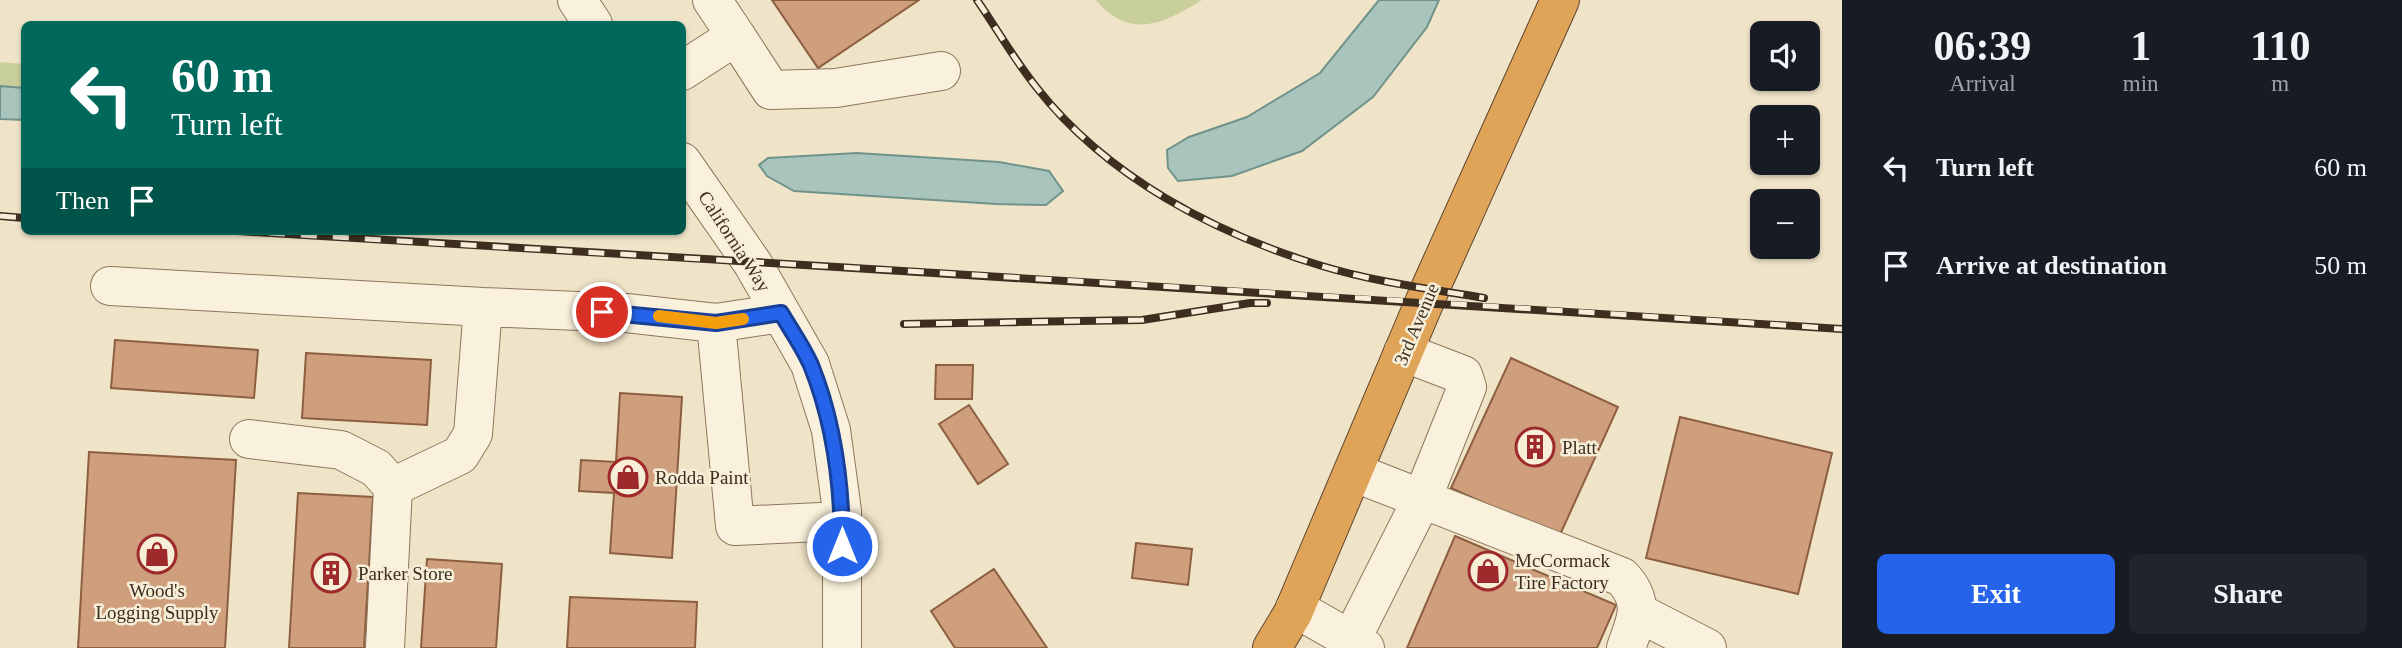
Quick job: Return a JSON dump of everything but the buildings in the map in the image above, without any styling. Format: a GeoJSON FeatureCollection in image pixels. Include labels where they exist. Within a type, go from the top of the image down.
{"type":"FeatureCollection","features":[{"type":"Feature","properties":{"kind":"highway","name":"3rd Avenue"},"geometry":{"type":"LineString","coordinates":[[1272,648],[1295,608],[1403,352],[1560,0]]}},
{"type":"Feature","properties":{"kind":"street"},"geometry":{"type":"LineString","coordinates":[[577,0],[591,21]]}},
{"type":"Feature","properties":{"kind":"street"},"geometry":{"type":"LineString","coordinates":[[712,0],[771,90],[836,88],[941,71]]}},
{"type":"Feature","properties":{"kind":"street"},"geometry":{"type":"LineString","coordinates":[[686,68],[736,36]]}},
{"type":"Feature","properties":{"kind":"street","name":"California Way"},"geometry":{"type":"LineString","coordinates":[[686,168],[754,264],[810,364],[831,430],[842,521],[842,648]]}},
{"type":"Feature","properties":{"kind":"street"},"geometry":{"type":"LineString","coordinates":[[110,286],[626,313],[716,323],[781,313]]}},
{"type":"Feature","properties":{"kind":"street"},"geometry":{"type":"LineString","coordinates":[[393,488],[460,455],[473,434],[482,307]]}},
{"type":"Feature","properties":{"kind":"street"},"geometry":{"type":"LineString","coordinates":[[716,323],[735,526],[842,521]]}},
{"type":"Feature","properties":{"kind":"street"},"geometry":{"type":"LineString","coordinates":[[1295,608],[1358,644],[1422,499],[1467,387],[1463,374],[1403,352]]}},
{"type":"Feature","properties":{"kind":"street"},"geometry":{"type":"LineString","coordinates":[[249,439],[341,450],[376,468],[393,488],[385,648]]}},
{"type":"Feature","properties":{"kind":"street"},"geometry":{"type":"LineString","coordinates":[[1353,472],[1622,577],[1631,587],[1639,613],[1626,648]]}},
{"type":"Feature","properties":{"kind":"street"},"geometry":{"type":"LineString","coordinates":[[1639,613],[1707,648]]}},
{"type":"Feature","properties":{"kind":"green space"},"geometry":{"type":"Polygon","coordinates":[[[1096,0],[1202,0],[1161,21],[1135,24],[1122,21],[1109,13],[1096,0]]]}},
{"type":"Feature","properties":{"kind":"green space"},"geometry":{"type":"Polygon","coordinates":[[[0,62],[21,64],[21,88],[0,86],[0,62]]]}},
{"type":"Feature","properties":{"kind":"water"},"geometry":{"type":"Polygon","coordinates":[[[1379,0],[1439,0],[1427,27],[1373,97],[1302,151],[1232,176],[1178,181],[1168,168],[1167,150],[1189,137],[1247,117],[1320,73],[1379,0]]]}},
{"type":"Feature","properties":{"kind":"water"},"geometry":{"type":"Polygon","coordinates":[[[0,86],[21,88],[21,120],[0,119],[0,86]]]}},
{"type":"Feature","properties":{"kind":"water"},"geometry":{"type":"Polygon","coordinates":[[[857,153],[999,162],[1049,171],[1063,191],[1046,205],[794,191],[767,176],[759,165],[768,158],[857,153]]]}},
{"type":"Feature","properties":{"kind":"railway"},"geometry":{"type":"LineString","coordinates":[[977,0],[1029,78],[1065,120],[1096,149],[1166,198],[1243,237],[1322,266],[1382,281],[1484,298]]}},
{"type":"Feature","properties":{"kind":"railway"},"geometry":{"type":"LineString","coordinates":[[0,216],[21,218]]}},
{"type":"Feature","properties":{"kind":"railway"},"geometry":{"type":"LineString","coordinates":[[304,235],[1842,329]]}},
{"type":"Feature","properties":{"kind":"railway"},"geometry":{"type":"LineString","coordinates":[[904,324],[1142,320],[1250,303],[1267,303]]}},
{"type":"Feature","properties":{"kind":"slow traffic"},"geometry":{"type":"LineString","coordinates":[[659,316],[716,323],[743,319]]}},
{"type":"Feature","properties":{"kind":"place","name":"Platt"},"geometry":{"type":"Point","coordinates":[1535,447]}},
{"type":"Feature","properties":{"kind":"place","name":"Rodda Paint"},"geometry":{"type":"Point","coordinates":[628,477]}},
{"type":"Feature","properties":{"kind":"place","name":"Wood's Logging Supply"},"geometry":{"type":"Point","coordinates":[157,554]}},
{"type":"Feature","properties":{"kind":"place","name":"McCormack Tire Factory"},"geometry":{"type":"Point","coordinates":[1488,571]}},
{"type":"Feature","properties":{"kind":"place","name":"Parker Store"},"geometry":{"type":"Point","coordinates":[331,573]}},
{"type":"Feature","properties":{"kind":"route"},"geometry":{"type":"LineString","coordinates":[[602,312],[716,323],[781,313],[810,364],[831,430],[842,511],[842,546]]}}]}
